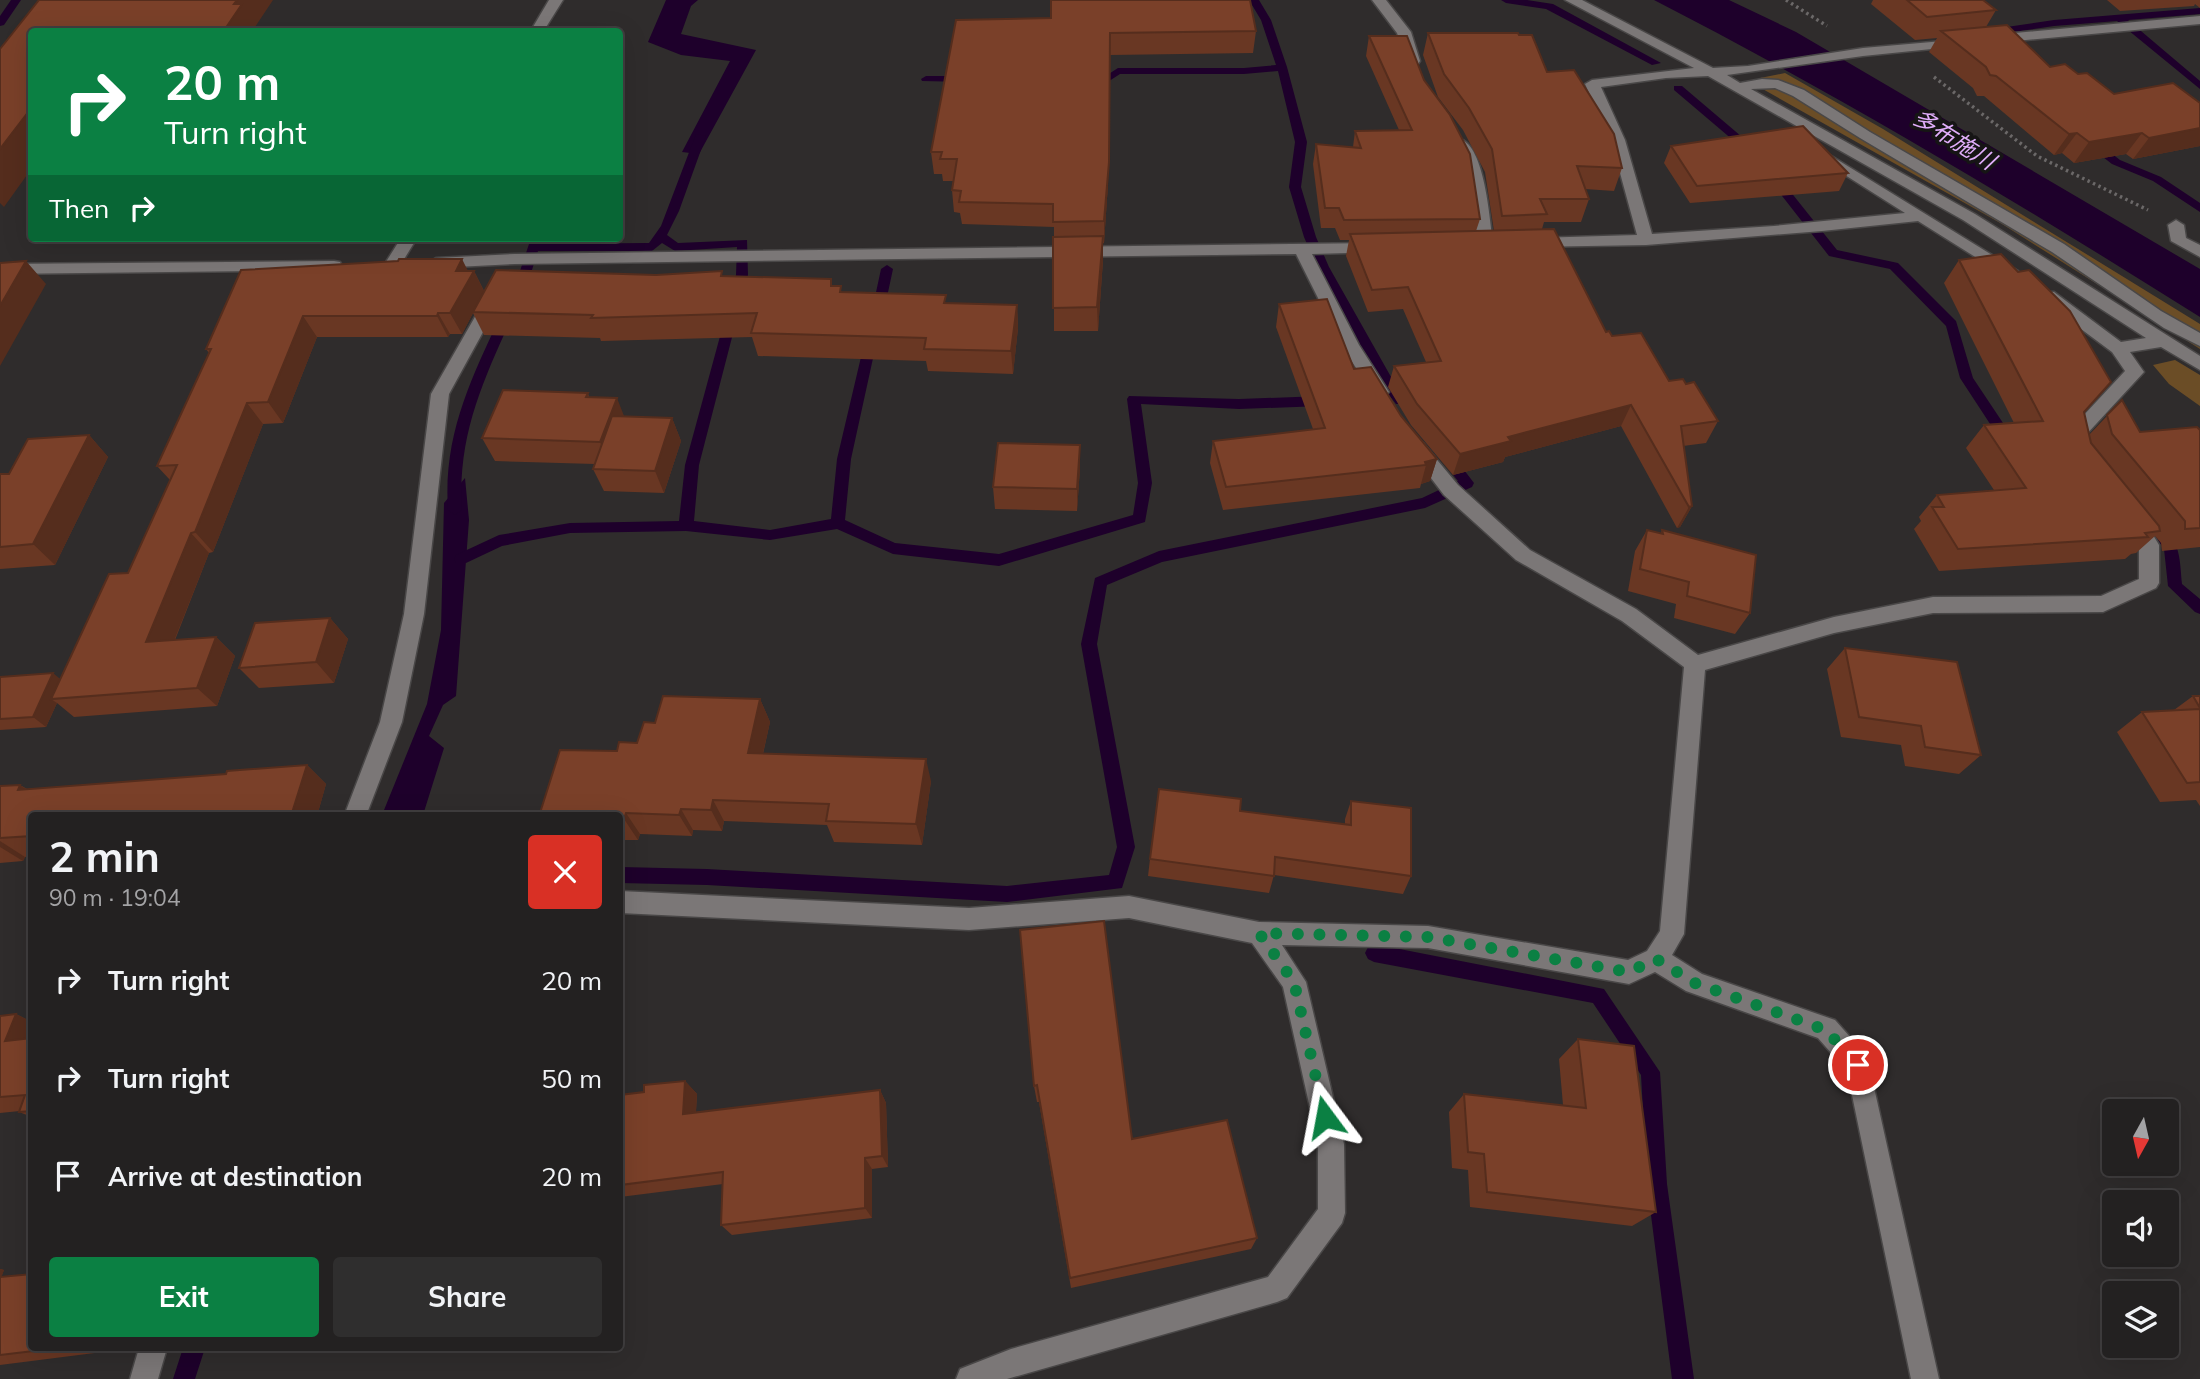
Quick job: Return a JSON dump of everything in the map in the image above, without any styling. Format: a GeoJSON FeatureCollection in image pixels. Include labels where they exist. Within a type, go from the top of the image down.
{"type":"FeatureCollection","features":[{"type":"Feature","properties":{"kind":"street"},"geometry":{"type":"LineString","coordinates":[[538,28],[556,0]]}},
{"type":"Feature","properties":{"kind":"street"},"geometry":{"type":"LineString","coordinates":[[1379,0],[1404,32],[1419,74]]}},
{"type":"Feature","properties":{"kind":"street"},"geometry":{"type":"LineString","coordinates":[[1572,0],[1709,71],[1969,217],[2200,364]]}},
{"type":"Feature","properties":{"kind":"street"},"geometry":{"type":"LineString","coordinates":[[1646,240],[1618,141],[1592,84],[1709,71],[1748,70],[1897,48],[2200,20]]}},
{"type":"Feature","properties":{"kind":"street"},"geometry":{"type":"LineString","coordinates":[[1736,88],[1752,83],[1778,84],[1801,96],[1863,135],[1995,208],[2124,290],[2146,309],[2180,331],[2200,340]]}},
{"type":"Feature","properties":{"kind":"street"},"geometry":{"type":"LineString","coordinates":[[1454,132],[1475,173],[1492,244],[1646,240],[1802,230],[1917,216]]}},
{"type":"Feature","properties":{"kind":"street"},"geometry":{"type":"LineString","coordinates":[[1837,145],[1816,150],[1917,216],[2032,284],[2118,348],[2135,372],[2075,436],[2084,465]]}},
{"type":"Feature","properties":{"kind":"street"},"geometry":{"type":"LineString","coordinates":[[2176,225],[2179,240],[2200,252]]}},
{"type":"Feature","properties":{"kind":"street"},"geometry":{"type":"LineString","coordinates":[[408,242],[399,265],[515,259],[1394,247]]}},
{"type":"Feature","properties":{"kind":"street"},"geometry":{"type":"LineString","coordinates":[[1302,250],[1351,346],[1388,406]]}},
{"type":"Feature","properties":{"kind":"street"},"geometry":{"type":"LineString","coordinates":[[357,812],[391,722],[419,590],[440,394],[515,259]]}},
{"type":"Feature","properties":{"kind":"street"},"geometry":{"type":"LineString","coordinates":[[0,269],[352,266]]}},
{"type":"Feature","properties":{"kind":"street"},"geometry":{"type":"LineString","coordinates":[[2118,348],[2162,341]]}},
{"type":"Feature","properties":{"kind":"street"},"geometry":{"type":"LineString","coordinates":[[1404,432],[1462,501],[1522,555],[1629,615],[1695,664]]}},
{"type":"Feature","properties":{"kind":"street"},"geometry":{"type":"LineString","coordinates":[[1695,664],[1834,625],[1933,605],[2103,604],[2149,583],[2149,545],[2114,503]]}},
{"type":"Feature","properties":{"kind":"street"},"geometry":{"type":"LineString","coordinates":[[623,902],[969,919],[1129,907],[1259,933],[1428,937],[1629,972],[1656,959],[1672,934],[1695,664]]}},
{"type":"Feature","properties":{"kind":"street"},"geometry":{"type":"LineString","coordinates":[[970,1379],[1011,1363],[1277,1288],[1332,1213],[1331,1144],[1294,982],[1259,933]]}},
{"type":"Feature","properties":{"kind":"street"},"geometry":{"type":"LineString","coordinates":[[1656,959],[1695,983],[1826,1030],[1858,1065],[1925,1379]]}},
{"type":"Feature","properties":{"kind":"street"},"geometry":{"type":"LineString","coordinates":[[144,1379],[152,1351]]}},
{"type":"Feature","properties":{"kind":"path"},"geometry":{"type":"LineString","coordinates":[[1897,48],[2037,156],[2176,225]]}},
{"type":"Feature","properties":{"kind":"shaded area"},"geometry":{"type":"Polygon","coordinates":[[[1785,73],[1883,129],[2200,324],[2200,349],[2002,224],[1752,83],[1760,78],[1785,73]]]}},
{"type":"Feature","properties":{"kind":"shaded area"},"geometry":{"type":"Polygon","coordinates":[[[2175,360],[2200,375],[2200,406],[2169,384],[2153,365],[2175,360]]]}},
{"type":"Feature","properties":{"kind":"water"},"geometry":{"type":"Polygon","coordinates":[[[666,0],[698,0],[691,6],[681,34],[756,50],[699,154],[682,152],[730,61],[681,55],[648,42],[666,0]]]}},
{"type":"Feature","properties":{"kind":"water","name":"多布施川"},"geometry":{"type":"Polygon","coordinates":[[[1654,0],[1729,0],[1796,32],[2200,269],[2200,317],[1930,152],[1793,74],[1654,0]]]}},
{"type":"Feature","properties":{"kind":"water"},"geometry":{"type":"Polygon","coordinates":[[[465,478],[469,520],[456,696],[443,705],[429,736],[444,748],[424,812],[383,812],[427,704],[441,630],[444,503],[465,478]]]}},
{"type":"Feature","properties":{"kind":"building"},"geometry":{"type":"Polygon","coordinates":[[[39,0],[237,0],[234,4],[242,4],[226,28],[28,28],[28,112],[0,149],[0,49],[39,0]]]}},
{"type":"Feature","properties":{"kind":"building"},"geometry":{"type":"Polygon","coordinates":[[[1051,0],[1250,0],[1256,31],[1110,33],[1109,162],[1104,221],[1053,222],[1053,204],[959,202],[961,191],[952,190],[957,159],[940,159],[942,152],[931,152],[956,20],[1051,18],[1051,0]]]}},
{"type":"Feature","properties":{"kind":"building"},"geometry":{"type":"Polygon","coordinates":[[[1907,0],[1983,0],[1996,10],[1927,17],[1907,0]]]}},
{"type":"Feature","properties":{"kind":"building"},"geometry":{"type":"Polygon","coordinates":[[[2007,25],[2050,67],[2065,64],[2078,74],[2087,73],[2114,94],[2173,83],[2200,103],[2200,128],[2149,138],[2142,133],[2089,142],[2077,133],[2069,134],[1996,76],[1990,75],[1986,67],[1941,31],[2007,25]]]}},
{"type":"Feature","properties":{"kind":"building"},"geometry":{"type":"Polygon","coordinates":[[[1428,33],[1532,35],[1547,72],[1574,70],[1614,134],[1622,168],[1577,166],[1589,199],[1540,199],[1547,214],[1502,216],[1492,149],[1469,108],[1444,74],[1428,33]]]}},
{"type":"Feature","properties":{"kind":"building"},"geometry":{"type":"Polygon","coordinates":[[[1369,36],[1407,36],[1424,80],[1450,115],[1470,154],[1480,219],[1344,220],[1339,208],[1325,208],[1316,144],[1361,148],[1355,131],[1412,130],[1369,36]]]}},
{"type":"Feature","properties":{"kind":"building"},"geometry":{"type":"Polygon","coordinates":[[[1803,126],[1848,173],[1697,186],[1671,146],[1803,126]]]}},
{"type":"Feature","properties":{"kind":"building"},"geometry":{"type":"Polygon","coordinates":[[[1554,229],[1606,332],[1609,331],[1612,336],[1641,333],[1669,381],[1683,379],[1686,384],[1694,382],[1718,421],[1681,426],[1692,506],[1689,507],[1631,405],[1508,437],[1511,441],[1460,454],[1417,404],[1394,366],[1441,361],[1408,287],[1372,290],[1350,234],[1554,229]]]}},
{"type":"Feature","properties":{"kind":"building"},"geometry":{"type":"Polygon","coordinates":[[[1103,236],[1097,307],[1053,308],[1053,237],[1103,236]]]}},
{"type":"Feature","properties":{"kind":"building"},"geometry":{"type":"Polygon","coordinates":[[[2001,254],[2018,272],[2029,270],[2070,311],[2111,382],[2084,412],[2091,443],[2159,526],[2160,531],[2145,533],[2148,537],[1958,549],[1932,507],[1944,507],[1937,495],[2026,488],[1984,425],[2043,421],[1959,260],[2001,254]]]}},
{"type":"Feature","properties":{"kind":"building"},"geometry":{"type":"Polygon","coordinates":[[[399,259],[462,259],[456,271],[474,271],[450,313],[438,313],[437,316],[303,316],[268,402],[247,403],[195,532],[191,533],[146,642],[216,637],[197,688],[51,699],[109,574],[128,573],[177,465],[157,466],[211,349],[206,349],[241,270],[399,259]]]}},
{"type":"Feature","properties":{"kind":"building"},"geometry":{"type":"Polygon","coordinates":[[[26,261],[0,306],[0,263],[26,261]]]}},
{"type":"Feature","properties":{"kind":"building"},"geometry":{"type":"Polygon","coordinates":[[[496,270],[656,275],[722,271],[721,276],[831,279],[831,286],[841,286],[840,292],[946,295],[944,303],[1017,305],[1011,351],[924,349],[926,338],[751,333],[757,313],[591,318],[593,315],[473,312],[496,270]]]}},
{"type":"Feature","properties":{"kind":"building"},"geometry":{"type":"Polygon","coordinates":[[[1327,299],[1354,369],[1371,367],[1401,416],[1437,459],[1425,462],[1426,465],[1226,487],[1213,441],[1325,428],[1279,304],[1327,299]]]}},
{"type":"Feature","properties":{"kind":"building"},"geometry":{"type":"Polygon","coordinates":[[[503,390],[588,393],[586,397],[617,398],[600,442],[482,438],[503,390]]]}},
{"type":"Feature","properties":{"kind":"building"},"geometry":{"type":"Polygon","coordinates":[[[2122,400],[2140,432],[2197,427],[2200,430],[2200,528],[2185,529],[2185,521],[2112,434],[2107,415],[2122,400]]]}},
{"type":"Feature","properties":{"kind":"building"},"geometry":{"type":"Polygon","coordinates":[[[612,416],[672,418],[655,471],[593,469],[612,416]]]}},
{"type":"Feature","properties":{"kind":"building"},"geometry":{"type":"Polygon","coordinates":[[[89,435],[33,544],[0,547],[0,474],[9,474],[28,439],[89,435]]]}},
{"type":"Feature","properties":{"kind":"building"},"geometry":{"type":"Polygon","coordinates":[[[998,443],[1080,445],[1077,489],[993,487],[998,443]]]}},
{"type":"Feature","properties":{"kind":"building"},"geometry":{"type":"Polygon","coordinates":[[[1647,530],[1663,534],[1662,530],[1756,555],[1750,613],[1687,596],[1689,582],[1640,569],[1647,530]]]}},
{"type":"Feature","properties":{"kind":"building"},"geometry":{"type":"Polygon","coordinates":[[[330,618],[316,662],[239,668],[255,623],[330,618]]]}},
{"type":"Feature","properties":{"kind":"building"},"geometry":{"type":"Polygon","coordinates":[[[1845,648],[1957,662],[1981,755],[1925,747],[1921,726],[1859,717],[1845,648]]]}},
{"type":"Feature","properties":{"kind":"building"},"geometry":{"type":"Polygon","coordinates":[[[53,673],[33,717],[0,719],[0,677],[53,673]]]}},
{"type":"Feature","properties":{"kind":"building"},"geometry":{"type":"Polygon","coordinates":[[[663,696],[760,699],[748,753],[926,759],[916,824],[826,821],[829,804],[713,800],[711,810],[681,809],[679,815],[626,813],[624,819],[623,812],[540,812],[560,750],[617,751],[619,742],[637,743],[644,722],[655,723],[663,696]]]}},
{"type":"Feature","properties":{"kind":"building"},"geometry":{"type":"Polygon","coordinates":[[[2193,696],[2200,696],[2200,708],[2193,696]]]}},
{"type":"Feature","properties":{"kind":"building"},"geometry":{"type":"Polygon","coordinates":[[[2200,709],[2200,782],[2187,783],[2142,712],[2200,709]]]}},
{"type":"Feature","properties":{"kind":"building"},"geometry":{"type":"Polygon","coordinates":[[[307,765],[292,812],[28,812],[28,836],[0,838],[0,786],[20,785],[18,790],[226,774],[227,771],[307,765]]]}},
{"type":"Feature","properties":{"kind":"building"},"geometry":{"type":"Polygon","coordinates":[[[1159,789],[1241,799],[1240,811],[1351,825],[1351,801],[1411,808],[1411,876],[1275,857],[1274,876],[1150,859],[1159,789]]]}},
{"type":"Feature","properties":{"kind":"building"},"geometry":{"type":"Polygon","coordinates":[[[1104,921],[1132,1139],[1227,1120],[1257,1238],[1070,1278],[1037,1085],[1034,1086],[1020,930],[1104,921]]]}},
{"type":"Feature","properties":{"kind":"building"},"geometry":{"type":"Polygon","coordinates":[[[16,1014],[5,1041],[28,1038],[28,1111],[19,1112],[25,1095],[0,1097],[0,1016],[16,1014]]]}},
{"type":"Feature","properties":{"kind":"building"},"geometry":{"type":"Polygon","coordinates":[[[1578,1039],[1634,1046],[1656,1212],[1487,1192],[1484,1154],[1468,1152],[1464,1094],[1586,1108],[1578,1039]]]}},
{"type":"Feature","properties":{"kind":"building"},"geometry":{"type":"Polygon","coordinates":[[[685,1081],[683,1114],[880,1090],[882,1156],[865,1158],[865,1208],[721,1225],[723,1172],[623,1185],[623,1095],[644,1092],[644,1085],[685,1081]]]}},
{"type":"Feature","properties":{"kind":"building"},"geometry":{"type":"Polygon","coordinates":[[[28,1274],[28,1351],[34,1351],[0,1355],[0,1277],[28,1274]]]}},
{"type":"Feature","properties":{"kind":"waterway"},"geometry":{"type":"LineString","coordinates":[[0,23],[16,0]]}},
{"type":"Feature","properties":{"kind":"waterway"},"geometry":{"type":"LineString","coordinates":[[1254,0],[1266,20],[1282,67]]}},
{"type":"Feature","properties":{"kind":"waterway"},"geometry":{"type":"LineString","coordinates":[[1506,0],[1549,6],[1656,63]]}},
{"type":"Feature","properties":{"kind":"waterway"},"geometry":{"type":"LineString","coordinates":[[1993,32],[2054,23],[2200,11]]}},
{"type":"Feature","properties":{"kind":"waterway"},"geometry":{"type":"LineString","coordinates":[[2120,18],[2200,86]]}},
{"type":"Feature","properties":{"kind":"waterway"},"geometry":{"type":"LineString","coordinates":[[1093,82],[1103,82],[1118,71],[1244,71],[1282,67]]}},
{"type":"Feature","properties":{"kind":"waterway"},"geometry":{"type":"LineString","coordinates":[[1282,67],[1301,142],[1295,187],[1310,237],[1323,267],[1390,387],[1401,401]]}},
{"type":"Feature","properties":{"kind":"waterway"},"geometry":{"type":"LineString","coordinates":[[926,79],[965,79]]}},
{"type":"Feature","properties":{"kind":"waterway"},"geometry":{"type":"LineString","coordinates":[[1678,88],[1751,150]]}},
{"type":"Feature","properties":{"kind":"waterway"},"geometry":{"type":"LineString","coordinates":[[519,292],[533,247],[652,247],[667,226],[700,136]]}},
{"type":"Feature","properties":{"kind":"waterway"},"geometry":{"type":"LineString","coordinates":[[2094,145],[2116,162],[2157,179],[2200,208]]}},
{"type":"Feature","properties":{"kind":"waterway"},"geometry":{"type":"LineString","coordinates":[[1774,178],[1833,253],[1894,266],[1952,324],[1967,378],[2001,430],[2015,432]]}},
{"type":"Feature","properties":{"kind":"waterway"},"geometry":{"type":"LineString","coordinates":[[663,238],[675,247],[743,243],[742,275],[736,297]]}},
{"type":"Feature","properties":{"kind":"waterway"},"geometry":{"type":"LineString","coordinates":[[878,311],[887,269]]}},
{"type":"Feature","properties":{"kind":"waterway"},"geometry":{"type":"LineString","coordinates":[[455,510],[453,484],[459,433],[475,385],[507,315]]}},
{"type":"Feature","properties":{"kind":"waterway"},"geometry":{"type":"LineString","coordinates":[[686,526],[692,465],[731,318]]}},
{"type":"Feature","properties":{"kind":"waterway"},"geometry":{"type":"LineString","coordinates":[[838,523],[844,459],[871,340]]}},
{"type":"Feature","properties":{"kind":"waterway"},"geometry":{"type":"LineString","coordinates":[[838,523],[893,548],[999,560],[1140,518],[1145,483],[1134,399],[1239,404],[1322,401]]}},
{"type":"Feature","properties":{"kind":"waterway"},"geometry":{"type":"LineString","coordinates":[[623,875],[707,877],[1007,894],[1116,882],[1126,847],[1089,644],[1100,582],[1159,557],[1425,503],[1467,483],[1446,457]]}},
{"type":"Feature","properties":{"kind":"waterway"},"geometry":{"type":"LineString","coordinates":[[686,526],[770,535],[838,523]]}},
{"type":"Feature","properties":{"kind":"waterway"},"geometry":{"type":"LineString","coordinates":[[461,559],[499,541],[570,528],[686,526]]}},
{"type":"Feature","properties":{"kind":"waterway"},"geometry":{"type":"LineString","coordinates":[[2161,534],[2171,548],[2175,586],[2200,608]]}},
{"type":"Feature","properties":{"kind":"waterway"},"geometry":{"type":"LineString","coordinates":[[1374,953],[1598,995],[1650,1072],[1657,1184],[1683,1379]]}},
{"type":"Feature","properties":{"kind":"waterway"},"geometry":{"type":"LineString","coordinates":[[184,1379],[193,1351]]}},
{"type":"Feature","properties":{"kind":"route"},"geometry":{"type":"LineString","coordinates":[[1325,1117],[1294,982],[1259,933],[1428,937],[1629,972],[1656,959],[1695,983],[1826,1030],[1858,1065]]}}]}
